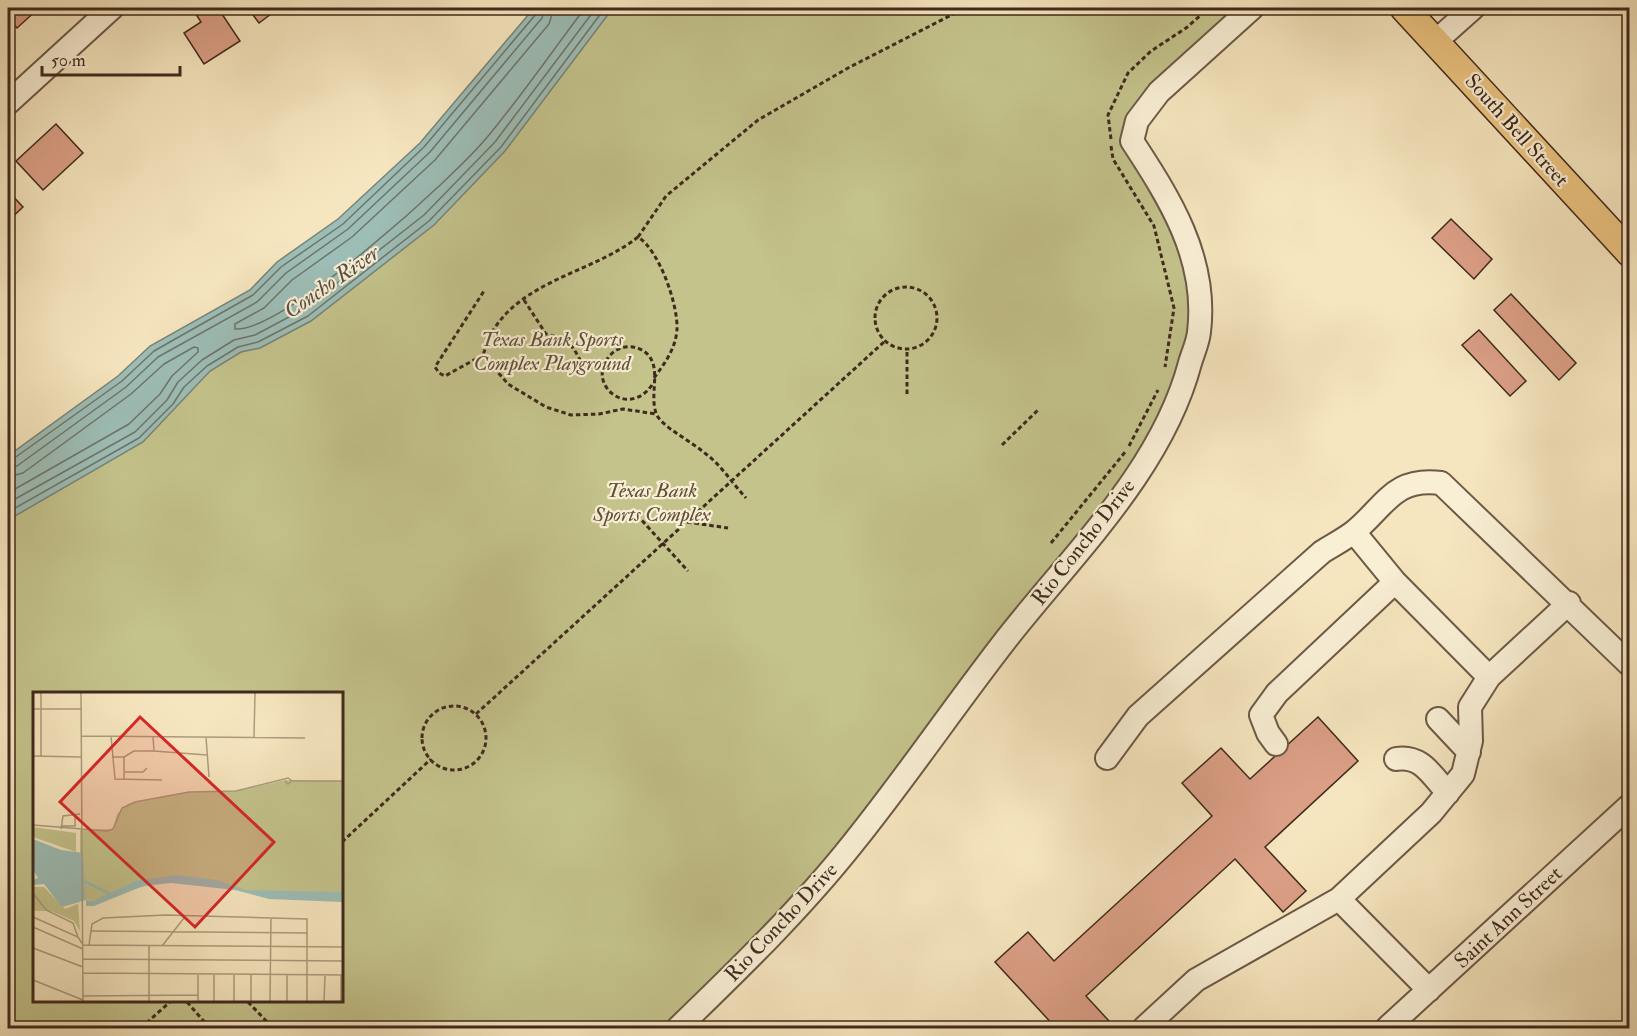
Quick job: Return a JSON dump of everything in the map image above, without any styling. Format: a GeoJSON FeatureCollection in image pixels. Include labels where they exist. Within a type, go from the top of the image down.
{"type":"FeatureCollection","features":[{"type":"Feature","properties":{"kind":"main road","name":"South Bell Street"},"geometry":{"type":"LineString","coordinates":[[1404,8],[1629,253]]}},
{"type":"Feature","properties":{"kind":"street"},"geometry":{"type":"LineString","coordinates":[[8,103],[112,8]]}},
{"type":"Feature","properties":{"kind":"street","name":"Rio Concho Drive"},"geometry":{"type":"LineString","coordinates":[[678,1029],[759,949],[853,843],[1008,637],[1069,563],[1152,453],[1182,393],[1199,331],[1197,266],[1168,196],[1132,141],[1137,121],[1159,92],[1252,8]]}},
{"type":"Feature","properties":{"kind":"street"},"geometry":{"type":"LineString","coordinates":[[1436,41],[1469,9]]}},
{"type":"Feature","properties":{"kind":"street"},"geometry":{"type":"LineString","coordinates":[[1107,758],[1138,716],[1322,552],[1354,532],[1396,490],[1422,480],[1441,483],[1569,603],[1629,664]]}},
{"type":"Feature","properties":{"kind":"street"},"geometry":{"type":"LineString","coordinates":[[1354,532],[1395,582],[1489,677]]}},
{"type":"Feature","properties":{"kind":"street"},"geometry":{"type":"LineString","coordinates":[[1276,744],[1268,733],[1261,715],[1277,693],[1395,582]]}},
{"type":"Feature","properties":{"kind":"street"},"geometry":{"type":"LineString","coordinates":[[1144,1029],[1196,980],[1339,899],[1431,813],[1463,774],[1468,752],[1470,707],[1489,677],[1569,603]]}},
{"type":"Feature","properties":{"kind":"street"},"geometry":{"type":"LineString","coordinates":[[1438,719],[1468,752]]}},
{"type":"Feature","properties":{"kind":"street"},"geometry":{"type":"LineString","coordinates":[[1396,759],[1409,757],[1419,762],[1448,793]]}},
{"type":"Feature","properties":{"kind":"street","name":"Saint Ann Street"},"geometry":{"type":"LineString","coordinates":[[1387,1029],[1629,805]]}},
{"type":"Feature","properties":{"kind":"street"},"geometry":{"type":"LineString","coordinates":[[1339,899],[1429,990]]}},
{"type":"Feature","properties":{"kind":"path"},"geometry":{"type":"LineString","coordinates":[[484,291],[435,367],[445,376],[483,355],[494,330],[507,313],[524,300],[554,281],[623,250],[638,237],[666,196],[758,120],[848,68],[965,8]]}},
{"type":"Feature","properties":{"kind":"path"},"geometry":{"type":"LineString","coordinates":[[1164,378],[1174,308],[1154,226],[1113,159],[1108,115],[1128,73],[1151,51],[1186,28],[1209,8]]}},
{"type":"Feature","properties":{"kind":"path"},"geometry":{"type":"LineString","coordinates":[[638,237],[648,243],[671,293],[677,328],[670,357],[654,378],[652,385],[656,414],[667,427],[707,455],[746,498]]}},
{"type":"Feature","properties":{"kind":"path"},"geometry":{"type":"LineString","coordinates":[[898,288],[919,290],[932,301],[937,321],[931,336],[923,344],[907,349],[885,341],[876,323],[879,303],[889,292],[898,288]]}},
{"type":"Feature","properties":{"kind":"path"},"geometry":{"type":"LineString","coordinates":[[524,300],[546,334],[566,339],[574,348],[583,366],[603,369]]}},
{"type":"Feature","properties":{"kind":"path"},"geometry":{"type":"LineString","coordinates":[[476,714],[885,341]]}},
{"type":"Feature","properties":{"kind":"path"},"geometry":{"type":"LineString","coordinates":[[652,385],[639,398],[621,399],[608,390],[603,382],[603,369],[612,353],[627,347],[636,348],[651,359],[654,378]]}},
{"type":"Feature","properties":{"kind":"path"},"geometry":{"type":"LineString","coordinates":[[907,349],[907,394]]}},
{"type":"Feature","properties":{"kind":"path"},"geometry":{"type":"LineString","coordinates":[[483,355],[508,384],[546,407],[571,415],[599,414],[623,409],[656,414]]}},
{"type":"Feature","properties":{"kind":"path"},"geometry":{"type":"LineString","coordinates":[[1051,543],[1127,450],[1159,388]]}},
{"type":"Feature","properties":{"kind":"path"},"geometry":{"type":"LineString","coordinates":[[621,399],[623,409]]}},
{"type":"Feature","properties":{"kind":"path"},"geometry":{"type":"LineString","coordinates":[[1002,445],[1038,410]]}},
{"type":"Feature","properties":{"kind":"path"},"geometry":{"type":"LineString","coordinates":[[637,515],[688,571]]}},
{"type":"Feature","properties":{"kind":"path"},"geometry":{"type":"LineString","coordinates":[[687,522],[728,528]]}},
{"type":"Feature","properties":{"kind":"path"},"geometry":{"type":"LineString","coordinates":[[452,706],[463,707],[476,714],[483,723],[486,745],[473,764],[452,770],[442,768],[430,759],[423,742],[423,731],[432,715],[452,706]]}},
{"type":"Feature","properties":{"kind":"path"},"geometry":{"type":"LineString","coordinates":[[344,840],[430,759]]}},
{"type":"Feature","properties":{"kind":"path"},"geometry":{"type":"LineString","coordinates":[[141,1029],[169,1003]]}},
{"type":"Feature","properties":{"kind":"path"},"geometry":{"type":"LineString","coordinates":[[188,1003],[208,1026]]}},
{"type":"Feature","properties":{"kind":"path"},"geometry":{"type":"LineString","coordinates":[[249,1003],[273,1029]]}},
{"type":"Feature","properties":{"kind":"green space","name":"Texas Bank Sports Complex"},"geometry":{"type":"Polygon","coordinates":[[[583,8],[1252,8],[1159,92],[1132,141],[1168,196],[1199,331],[1152,453],[853,843],[678,1028],[8,1028],[8,474],[252,337],[583,8]]]}},
{"type":"Feature","properties":{"kind":"water","name":"Concho River"},"geometry":{"type":"Polygon","coordinates":[[[534,8],[613,8],[505,151],[434,225],[311,321],[260,348],[241,352],[210,371],[143,442],[8,520],[8,456],[118,376],[150,346],[250,290],[277,262],[338,219],[420,143],[534,8]]]}},
{"type":"Feature","properties":{"kind":"building"},"geometry":{"type":"Polygon","coordinates":[[[8,8],[39,8],[17,28],[8,18],[8,8]]]}},
{"type":"Feature","properties":{"kind":"building"},"geometry":{"type":"Polygon","coordinates":[[[192,8],[218,8],[240,41],[204,64],[184,33],[201,22],[192,8]]]}},
{"type":"Feature","properties":{"kind":"building"},"geometry":{"type":"Polygon","coordinates":[[[248,8],[279,8],[259,23],[248,8]]]}},
{"type":"Feature","properties":{"kind":"building"},"geometry":{"type":"Polygon","coordinates":[[[56,124],[83,153],[43,190],[16,161],[56,124]]]}},
{"type":"Feature","properties":{"kind":"building"},"geometry":{"type":"Polygon","coordinates":[[[8,191],[23,207],[8,221],[8,191]]]}},
{"type":"Feature","properties":{"kind":"building"},"geometry":{"type":"Polygon","coordinates":[[[1451,219],[1492,259],[1474,279],[1432,238],[1451,219]]]}},
{"type":"Feature","properties":{"kind":"building"},"geometry":{"type":"Polygon","coordinates":[[[1511,294],[1576,363],[1559,380],[1494,310],[1511,294]]]}},
{"type":"Feature","properties":{"kind":"building"},"geometry":{"type":"Polygon","coordinates":[[[1479,330],[1526,381],[1510,396],[1462,345],[1479,330]]]}},
{"type":"Feature","properties":{"kind":"building"},"geometry":{"type":"Polygon","coordinates":[[[1318,717],[1358,761],[1265,847],[1306,891],[1283,912],[1235,859],[1086,996],[1109,1021],[1100,1028],[1056,1028],[995,962],[1028,932],[1054,961],[1212,816],[1182,783],[1221,748],[1250,779],[1318,717]]]}},
{"type":"Feature","properties":{"kind":"park label","name":"Texas Bank Sports Complex Playground"},"geometry":{"type":"Point","coordinates":[552,351]}}]}
